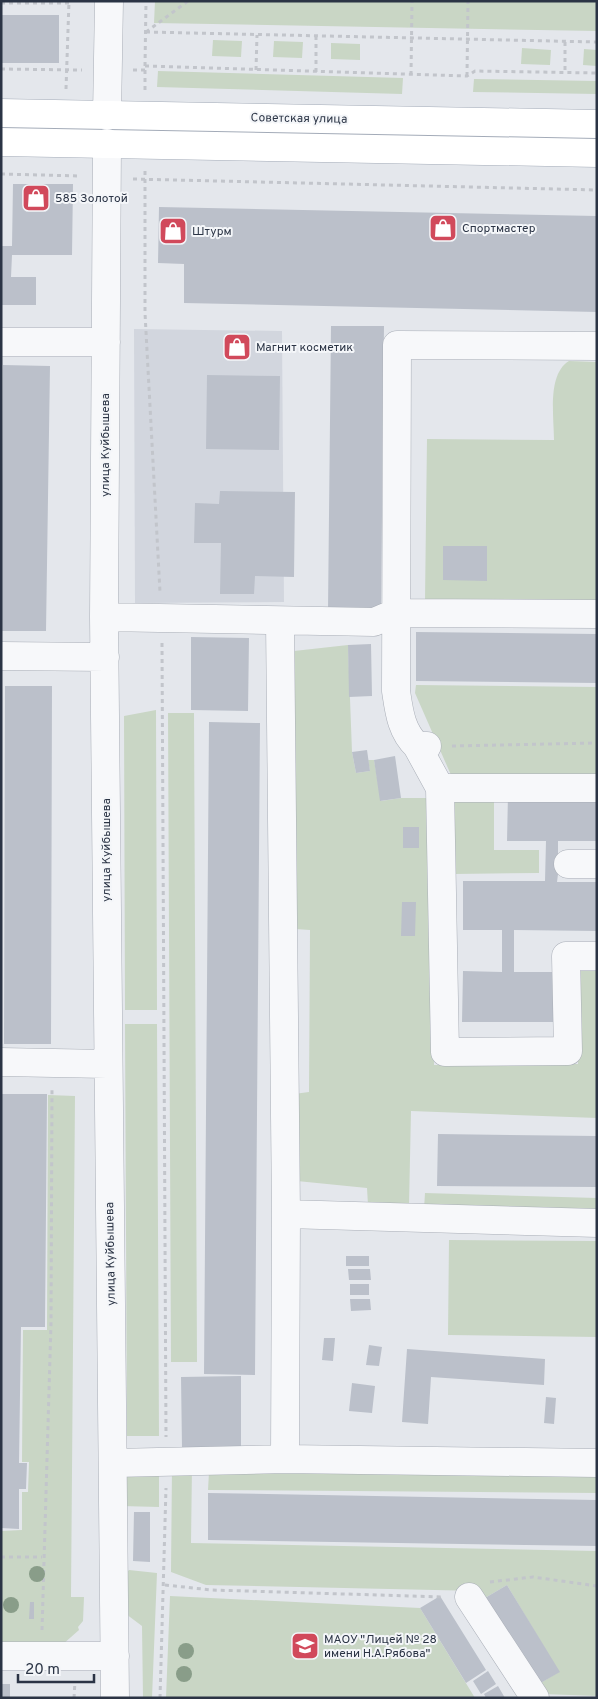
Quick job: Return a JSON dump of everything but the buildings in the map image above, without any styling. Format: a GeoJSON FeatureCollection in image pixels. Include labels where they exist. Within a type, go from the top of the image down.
{"type":"FeatureCollection","features":[{"type":"Feature","properties":{"kind":"main road","name":"Советская улица"},"geometry":{"type":"LineString","coordinates":[[1,113],[597,124]]}},
{"type":"Feature","properties":{"kind":"main road","name":"улица Куйбышева"},"geometry":{"type":"LineString","coordinates":[[107,116],[107,143]]}},
{"type":"Feature","properties":{"kind":"main road"},"geometry":{"type":"LineString","coordinates":[[1,142],[145,143],[597,153]]}},
{"type":"Feature","properties":{"kind":"street","name":"улица Куйбышева"},"geometry":{"type":"LineString","coordinates":[[107,116],[109,1]]}},
{"type":"Feature","properties":{"kind":"street","name":"улица Куйбышева"},"geometry":{"type":"LineString","coordinates":[[107,143],[104,617],[107,1064],[114,1463],[115,1698]]}},
{"type":"Feature","properties":{"kind":"street"},"geometry":{"type":"LineString","coordinates":[[1,342],[106,342]]}},
{"type":"Feature","properties":{"kind":"street"},"geometry":{"type":"LineString","coordinates":[[597,346],[397,345],[395,613],[396,690],[402,724],[410,740],[422,746],[440,788],[445,1052],[568,1051],[566,956],[597,956]]}},
{"type":"Feature","properties":{"kind":"street"},"geometry":{"type":"LineString","coordinates":[[104,617],[374,622],[395,613],[597,614]]}},
{"type":"Feature","properties":{"kind":"street"},"geometry":{"type":"LineString","coordinates":[[280,621],[286,1214],[285,1459]]}},
{"type":"Feature","properties":{"kind":"street"},"geometry":{"type":"LineString","coordinates":[[1,656],[105,657]]}},
{"type":"Feature","properties":{"kind":"street"},"geometry":{"type":"LineString","coordinates":[[440,788],[597,788]]}},
{"type":"Feature","properties":{"kind":"street"},"geometry":{"type":"LineString","coordinates":[[568,864],[597,864]]}},
{"type":"Feature","properties":{"kind":"street"},"geometry":{"type":"LineString","coordinates":[[1,1062],[107,1064]]}},
{"type":"Feature","properties":{"kind":"street"},"geometry":{"type":"LineString","coordinates":[[286,1214],[597,1223]]}},
{"type":"Feature","properties":{"kind":"street"},"geometry":{"type":"LineString","coordinates":[[114,1463],[166,1460],[285,1459],[597,1463]]}},
{"type":"Feature","properties":{"kind":"street"},"geometry":{"type":"LineString","coordinates":[[469,1597],[534,1698]]}},
{"type":"Feature","properties":{"kind":"street"},"geometry":{"type":"LineString","coordinates":[[1,1656],[115,1656]]}},
{"type":"Feature","properties":{"kind":"path"},"geometry":{"type":"LineString","coordinates":[[144,116],[146,1]]}},
{"type":"Feature","properties":{"kind":"path"},"geometry":{"type":"LineString","coordinates":[[146,32],[188,1]]}},
{"type":"Feature","properties":{"kind":"path"},"geometry":{"type":"LineString","coordinates":[[411,75],[412,1]]}},
{"type":"Feature","properties":{"kind":"path"},"geometry":{"type":"LineString","coordinates":[[467,76],[468,1]]}},
{"type":"Feature","properties":{"kind":"path"},"geometry":{"type":"LineString","coordinates":[[1,3],[68,3]]}},
{"type":"Feature","properties":{"kind":"path"},"geometry":{"type":"LineString","coordinates":[[146,32],[597,42]]}},
{"type":"Feature","properties":{"kind":"path"},"geometry":{"type":"LineString","coordinates":[[256,70],[257,35]]}},
{"type":"Feature","properties":{"kind":"path"},"geometry":{"type":"LineString","coordinates":[[316,36],[316,72]]}},
{"type":"Feature","properties":{"kind":"path"},"geometry":{"type":"LineString","coordinates":[[565,42],[565,72]]}},
{"type":"Feature","properties":{"kind":"path"},"geometry":{"type":"LineString","coordinates":[[145,66],[467,76],[476,71],[597,73]]}},
{"type":"Feature","properties":{"kind":"path"},"geometry":{"type":"LineString","coordinates":[[1,70],[108,70]]}},
{"type":"Feature","properties":{"kind":"path"},"geometry":{"type":"LineString","coordinates":[[145,143],[145,313],[162,618],[166,1460],[165,1585],[160,1698]]}},
{"type":"Feature","properties":{"kind":"path"},"geometry":{"type":"LineString","coordinates":[[1,174],[145,180],[597,190]]}},
{"type":"Feature","properties":{"kind":"path"},"geometry":{"type":"LineString","coordinates":[[422,746],[597,743]]}},
{"type":"Feature","properties":{"kind":"path"},"geometry":{"type":"LineString","coordinates":[[42,1656],[42,1557],[52,1323],[52,1064]]}},
{"type":"Feature","properties":{"kind":"path"},"geometry":{"type":"LineString","coordinates":[[1,1557],[42,1557]]}},
{"type":"Feature","properties":{"kind":"path"},"geometry":{"type":"LineString","coordinates":[[165,1585],[212,1590],[469,1597],[491,1581],[524,1578],[597,1586]]}},
{"type":"Feature","properties":{"kind":"shaded area"},"geometry":{"type":"Polygon","coordinates":[[[134,329],[282,331],[284,602],[135,603],[134,329]]]}},
{"type":"Feature","properties":{"kind":"green space"},"geometry":{"type":"Polygon","coordinates":[[[155,1],[597,1],[597,31],[154,23],[155,1]]]}},
{"type":"Feature","properties":{"kind":"green space"},"geometry":{"type":"Polygon","coordinates":[[[213,40],[242,41],[241,57],[212,56],[213,40]]]}},
{"type":"Feature","properties":{"kind":"green space"},"geometry":{"type":"Polygon","coordinates":[[[274,41],[303,42],[302,58],[273,57],[274,41]]]}},
{"type":"Feature","properties":{"kind":"green space"},"geometry":{"type":"Polygon","coordinates":[[[331,43],[360,44],[360,60],[331,59],[331,43]]]}},
{"type":"Feature","properties":{"kind":"green space"},"geometry":{"type":"Polygon","coordinates":[[[522,48],[551,50],[550,65],[521,64],[522,48]]]}},
{"type":"Feature","properties":{"kind":"green space"},"geometry":{"type":"Polygon","coordinates":[[[584,49],[597,50],[597,66],[583,65],[584,49]]]}},
{"type":"Feature","properties":{"kind":"green space"},"geometry":{"type":"Polygon","coordinates":[[[158,71],[403,78],[402,94],[157,87],[158,71]]]}},
{"type":"Feature","properties":{"kind":"green space"},"geometry":{"type":"Polygon","coordinates":[[[474,79],[597,81],[597,94],[473,92],[474,79]]]}},
{"type":"Feature","properties":{"kind":"green space"},"geometry":{"type":"Polygon","coordinates":[[[569,361],[597,362],[597,603],[425,601],[427,439],[554,440],[553,397],[557,376],[562,367],[569,361]],[[443,546],[443,580],[487,580],[487,546],[443,546]]]}},
{"type":"Feature","properties":{"kind":"green space"},"geometry":{"type":"Polygon","coordinates":[[[348,645],[352,752],[356,773],[370,771],[368,760],[374,760],[381,801],[401,798],[432,798],[434,1065],[578,1064],[577,971],[597,971],[597,1118],[411,1111],[409,1205],[368,1205],[367,1188],[297,1181],[294,1094],[309,1092],[310,930],[295,929],[294,651],[348,645]]]}},
{"type":"Feature","properties":{"kind":"green space"},"geometry":{"type":"Polygon","coordinates":[[[416,685],[597,687],[597,779],[451,775],[415,693],[416,685]]]}},
{"type":"Feature","properties":{"kind":"green space"},"geometry":{"type":"Polygon","coordinates":[[[156,710],[157,1010],[125,1010],[124,716],[156,710]]]}},
{"type":"Feature","properties":{"kind":"green space"},"geometry":{"type":"Polygon","coordinates":[[[168,713],[194,713],[197,1362],[171,1362],[168,713]]]}},
{"type":"Feature","properties":{"kind":"green space"},"geometry":{"type":"Polygon","coordinates":[[[454,796],[494,796],[494,850],[539,850],[539,873],[454,874],[454,796]]]}},
{"type":"Feature","properties":{"kind":"green space"},"geometry":{"type":"Polygon","coordinates":[[[125,1024],[157,1024],[159,1436],[127,1436],[125,1024]]]}},
{"type":"Feature","properties":{"kind":"green space"},"geometry":{"type":"Polygon","coordinates":[[[48,1095],[75,1096],[71,1597],[84,1597],[83,1621],[78,1627],[79,1630],[62,1645],[1,1643],[1,1531],[22,1530],[22,1492],[28,1492],[29,1462],[22,1462],[23,1330],[47,1330],[48,1095]]]}},
{"type":"Feature","properties":{"kind":"green space"},"geometry":{"type":"Polygon","coordinates":[[[425,1193],[597,1198],[597,1215],[424,1209],[425,1193]]]}},
{"type":"Feature","properties":{"kind":"green space"},"geometry":{"type":"Polygon","coordinates":[[[449,1240],[597,1241],[597,1337],[448,1335],[449,1240]]]}},
{"type":"Feature","properties":{"kind":"green space"},"geometry":{"type":"Polygon","coordinates":[[[159,1466],[159,1507],[121,1506],[122,1483],[127,1473],[159,1466]]]}},
{"type":"Feature","properties":{"kind":"green space"},"geometry":{"type":"Polygon","coordinates":[[[192,1466],[191,1543],[597,1551],[597,1696],[542,1694],[537,1685],[559,1672],[507,1585],[485,1598],[480,1591],[206,1585],[171,1572],[172,1467],[192,1466]]]}},
{"type":"Feature","properties":{"kind":"green space"},"geometry":{"type":"Polygon","coordinates":[[[209,1472],[597,1475],[597,1493],[208,1490],[209,1472]]]}},
{"type":"Feature","properties":{"kind":"green space"},"geometry":{"type":"Polygon","coordinates":[[[129,1570],[157,1573],[152,1698],[143,1698],[142,1626],[122,1611],[122,1578],[129,1570]]]}},
{"type":"Feature","properties":{"kind":"green space","name":"МАОУ \"Лицей № 28 имени Н.А.Рябова\""},"geometry":{"type":"Polygon","coordinates":[[[170,1596],[420,1608],[475,1698],[166,1698],[170,1596]]]}},
{"type":"Feature","properties":{"kind":"place","name":"585 Золотой"},"geometry":{"type":"Point","coordinates":[36,198]}},
{"type":"Feature","properties":{"kind":"place","name":"Спортмастер"},"geometry":{"type":"Point","coordinates":[443,228]}},
{"type":"Feature","properties":{"kind":"place","name":"Штурм"},"geometry":{"type":"Point","coordinates":[173,231]}},
{"type":"Feature","properties":{"kind":"place","name":"Магнит косметик"},"geometry":{"type":"Point","coordinates":[237,347]}},
{"type":"Feature","properties":{"kind":"place","name":"МАОУ \"Лицей № 28 имени Н.А.Рябова\""},"geometry":{"type":"Point","coordinates":[305,1646]}}]}
